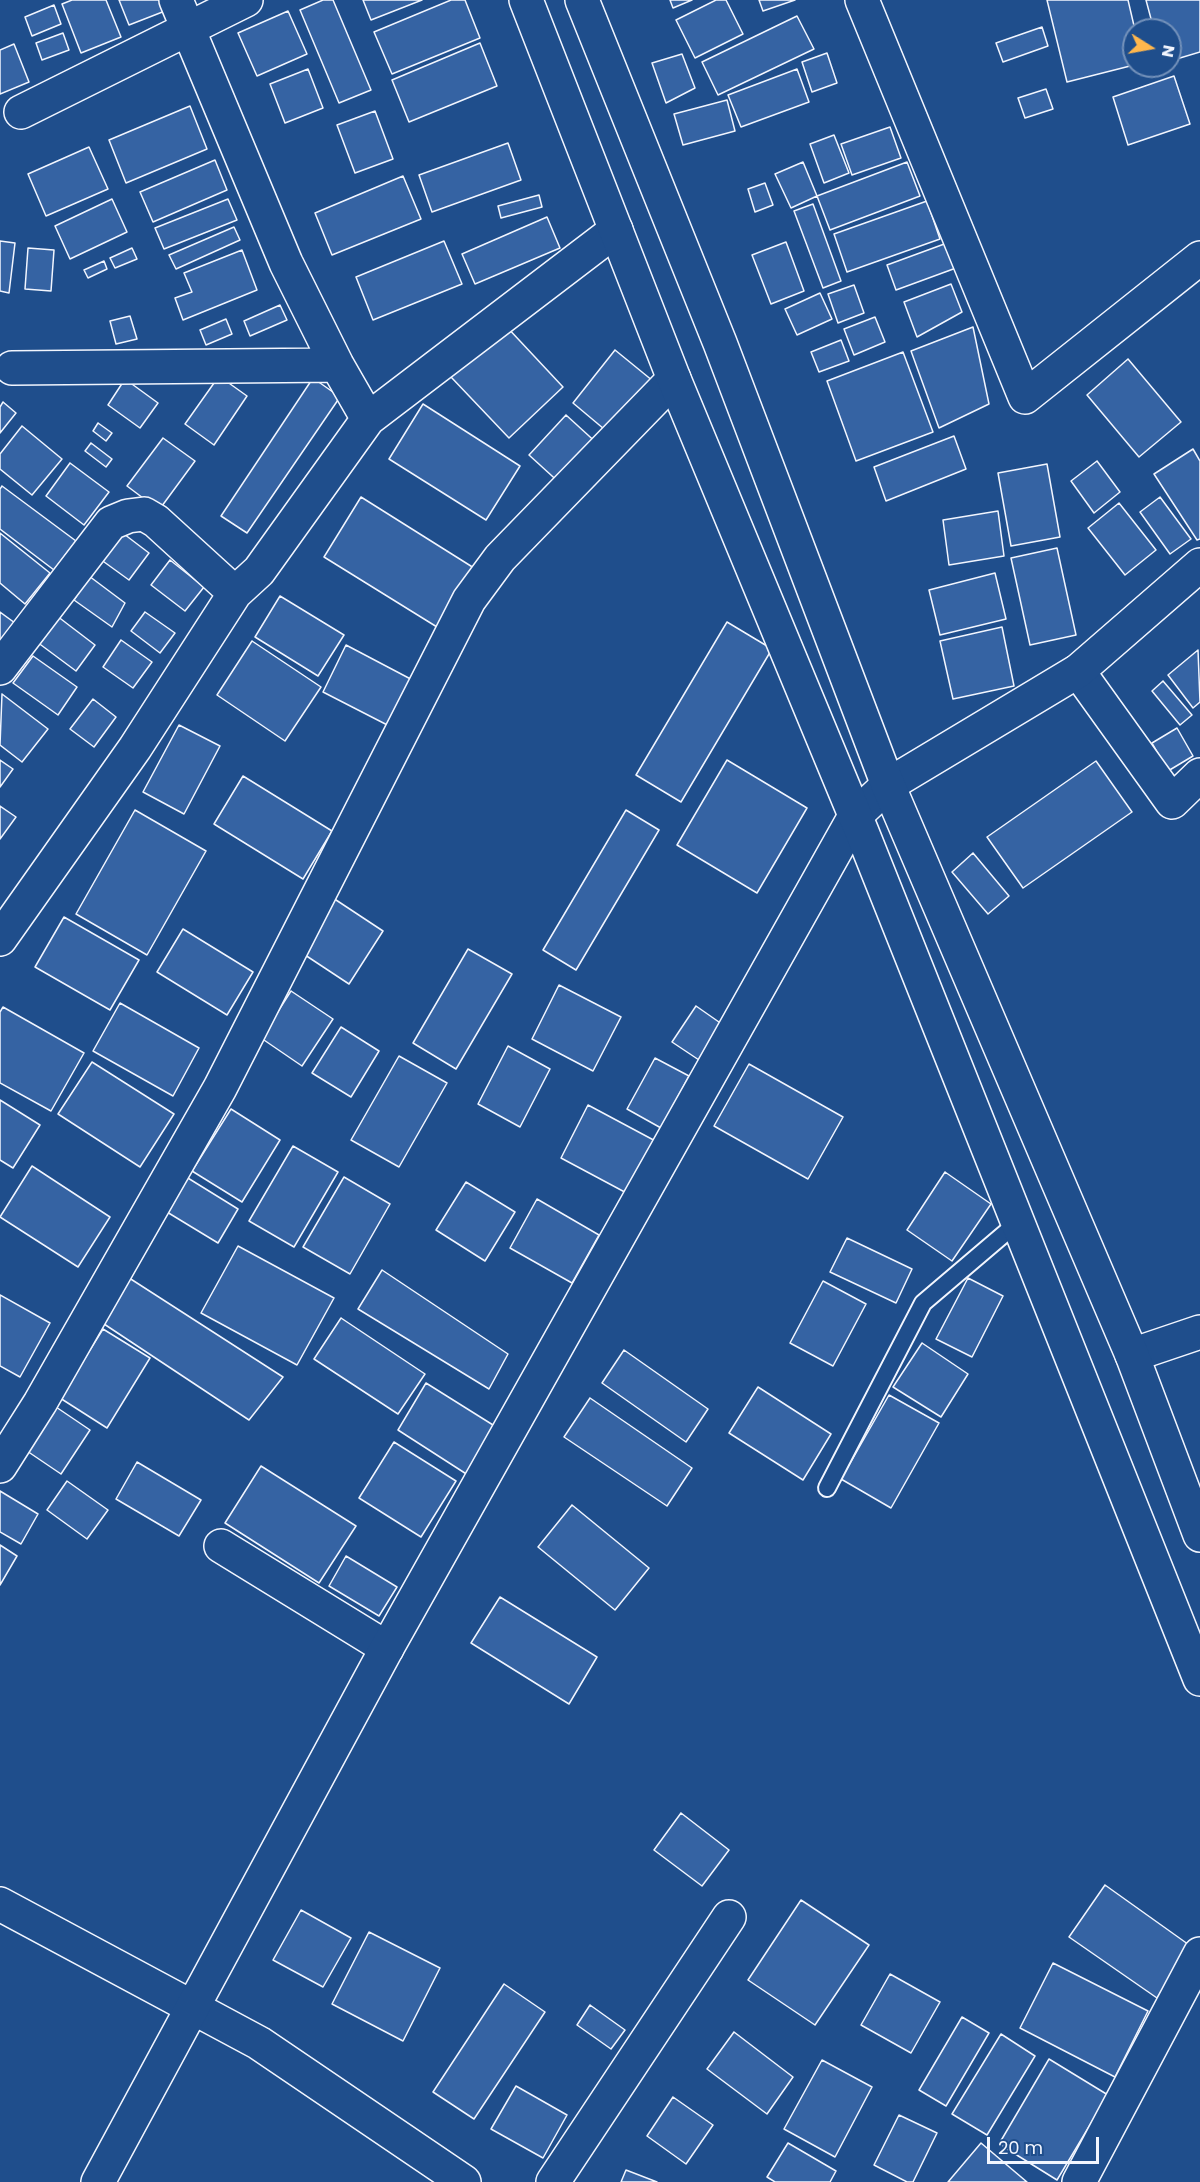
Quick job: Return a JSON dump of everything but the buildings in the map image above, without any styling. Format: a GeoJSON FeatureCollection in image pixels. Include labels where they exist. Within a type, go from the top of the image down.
{"type":"FeatureCollection","features":[{"type":"Feature","properties":{"kind":"street"},"geometry":{"type":"LineString","coordinates":[[176,0],[286,263],[338,366],[368,419]]}},
{"type":"Feature","properties":{"kind":"street"},"geometry":{"type":"LineString","coordinates":[[21,112],[246,0]]}},
{"type":"Feature","properties":{"kind":"street"},"geometry":{"type":"LineString","coordinates":[[526,0],[674,379],[855,816],[1200,1679]]}},
{"type":"Feature","properties":{"kind":"street"},"geometry":{"type":"LineString","coordinates":[[582,0],[720,344],[888,785],[1132,1355],[1200,1535]]}},
{"type":"Feature","properties":{"kind":"street"},"geometry":{"type":"LineString","coordinates":[[862,0],[1025,397],[1200,258]]}},
{"type":"Feature","properties":{"kind":"street"},"geometry":{"type":"LineString","coordinates":[[0,939],[135,748],[235,593],[259,571],[368,419],[616,230]]}},
{"type":"Feature","properties":{"kind":"street"},"geometry":{"type":"LineString","coordinates":[[12,368],[338,366]]}},
{"type":"Feature","properties":{"kind":"street"},"geometry":{"type":"LineString","coordinates":[[0,1466],[40,1403],[220,1088],[469,600],[500,558],[674,379]]}},
{"type":"Feature","properties":{"kind":"street"},"geometry":{"type":"LineString","coordinates":[[0,668],[111,523],[128,516],[144,514],[156,520],[235,593]]}},
{"type":"Feature","properties":{"kind":"street"},"geometry":{"type":"LineString","coordinates":[[98,2182],[387,1648],[855,816],[888,785],[1078,671],[1200,565]]}},
{"type":"Feature","properties":{"kind":"street"},"geometry":{"type":"LineString","coordinates":[[1078,671],[1172,802],[1200,775]]}},
{"type":"Feature","properties":{"kind":"street"},"geometry":{"type":"LineString","coordinates":[[1132,1355],[1200,1332]]}},
{"type":"Feature","properties":{"kind":"street"},"geometry":{"type":"LineString","coordinates":[[221,1546],[387,1648]]}},
{"type":"Feature","properties":{"kind":"street"},"geometry":{"type":"LineString","coordinates":[[0,1904],[259,2043],[464,2182]]}},
{"type":"Feature","properties":{"kind":"street"},"geometry":{"type":"LineString","coordinates":[[553,2182],[729,1917]]}},
{"type":"Feature","properties":{"kind":"street"},"geometry":{"type":"LineString","coordinates":[[1080,2182],[1200,1954]]}},
{"type":"Feature","properties":{"kind":"lane"},"geometry":{"type":"LineString","coordinates":[[827,1488],[923,1303],[1017,1223]]}}]}
